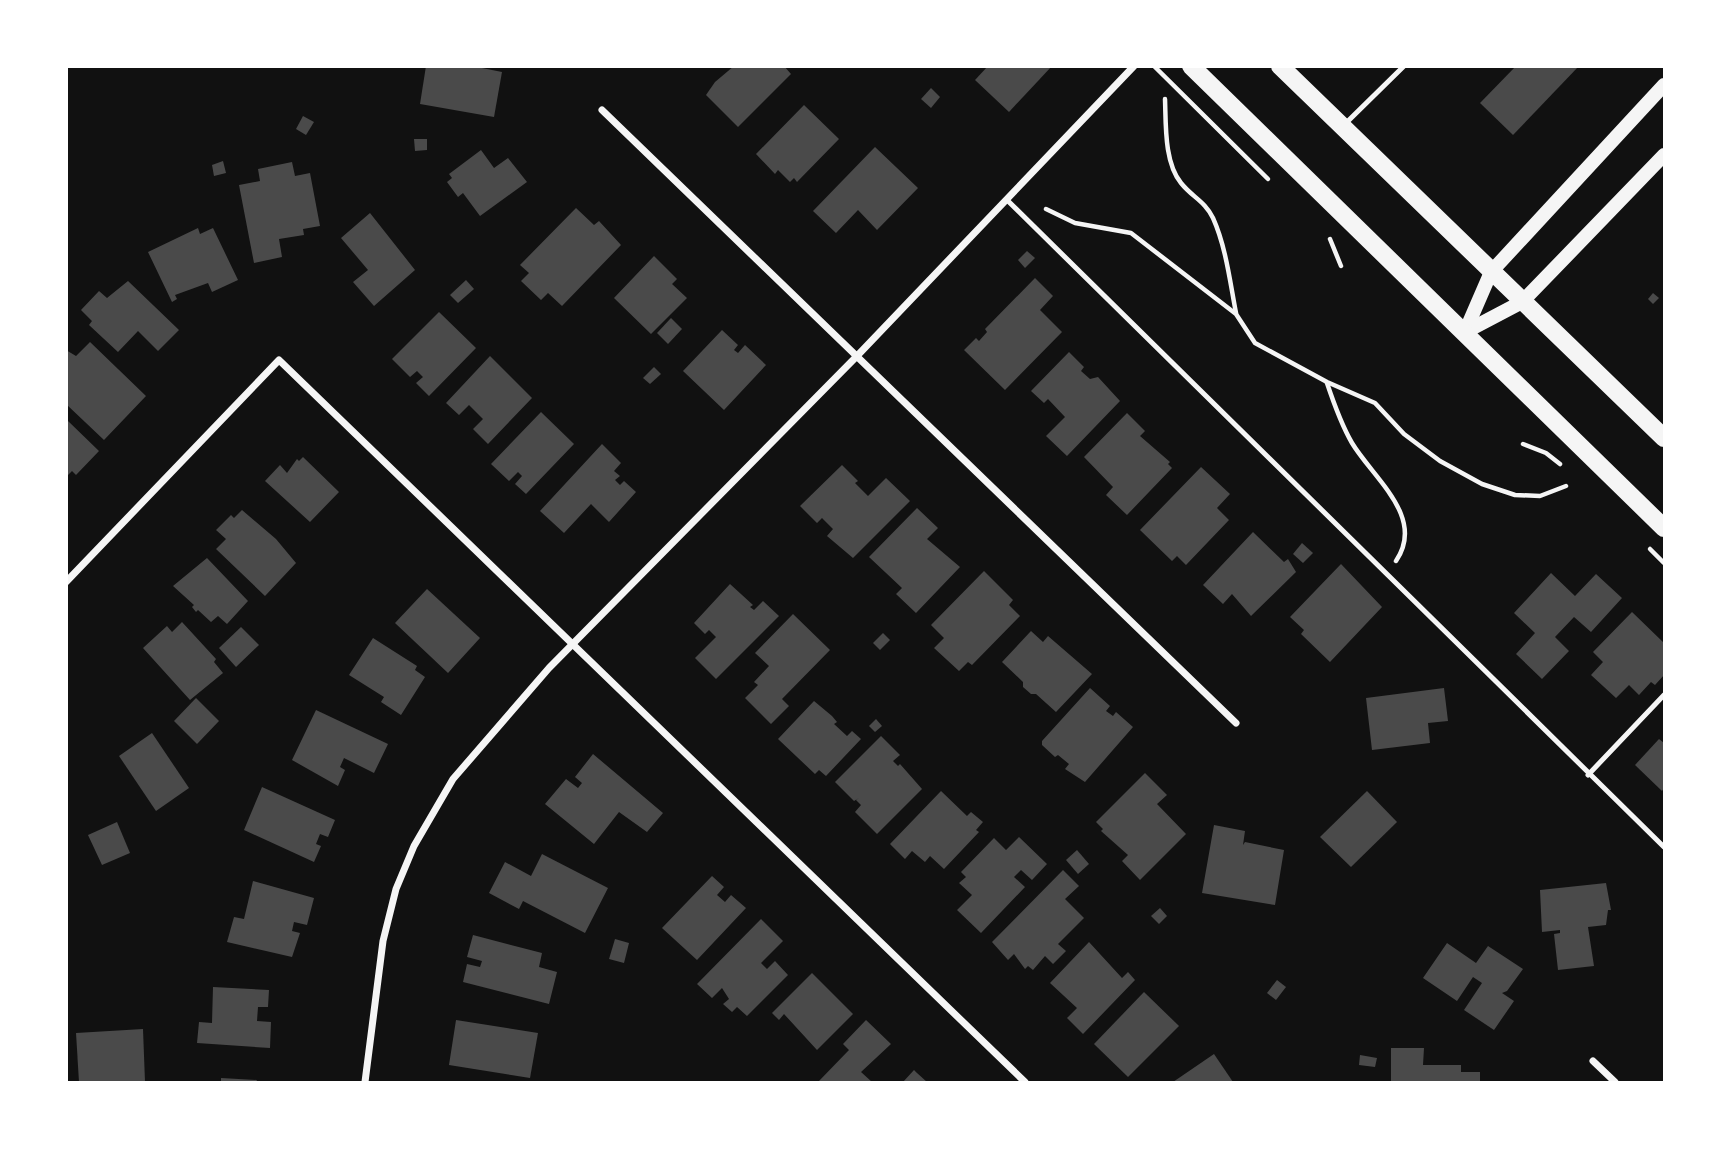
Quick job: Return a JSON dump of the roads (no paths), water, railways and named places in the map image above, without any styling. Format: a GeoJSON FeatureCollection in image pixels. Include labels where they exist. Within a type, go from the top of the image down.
{"type":"FeatureCollection","features":[{"type":"Feature","properties":{"kind":"main road"},"geometry":{"type":"LineString","coordinates":[[1191,66],[1664,528]]}},
{"type":"Feature","properties":{"kind":"main road"},"geometry":{"type":"LineString","coordinates":[[1280,66],[1664,438]]}},
{"type":"Feature","properties":{"kind":"main road"},"geometry":{"type":"LineString","coordinates":[[1465,332],[1491,272],[1664,85]]}},
{"type":"Feature","properties":{"kind":"main road"},"geometry":{"type":"LineString","coordinates":[[1465,332],[1522,302],[1664,155]]}},
{"type":"Feature","properties":{"kind":"street"},"geometry":{"type":"LineString","coordinates":[[365,1083],[383,941],[396,889],[414,846],[453,779],[572,645],[857,356],[1134,66]]}},
{"type":"Feature","properties":{"kind":"street"},"geometry":{"type":"LineString","coordinates":[[602,110],[1236,723]]}},
{"type":"Feature","properties":{"kind":"street"},"geometry":{"type":"LineString","coordinates":[[66,582],[279,360],[1025,1083]]}},
{"type":"Feature","properties":{"kind":"street"},"geometry":{"type":"LineString","coordinates":[[1593,1061],[1615,1083]]}},
{"type":"Feature","properties":{"kind":"lane"},"geometry":{"type":"LineString","coordinates":[[1342,127],[1404,66]]}},
{"type":"Feature","properties":{"kind":"lane"},"geometry":{"type":"LineString","coordinates":[[1007,200],[1664,848]]}},
{"type":"Feature","properties":{"kind":"lane"},"geometry":{"type":"LineString","coordinates":[[1588,775],[1664,695]]}}]}
